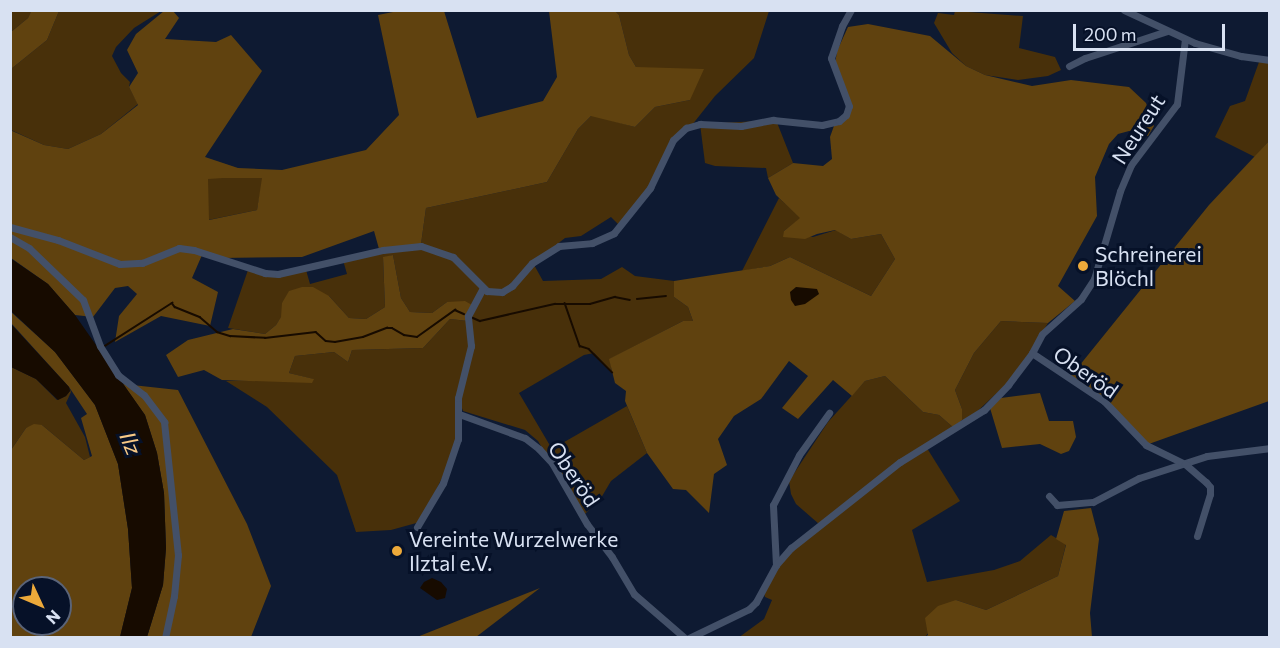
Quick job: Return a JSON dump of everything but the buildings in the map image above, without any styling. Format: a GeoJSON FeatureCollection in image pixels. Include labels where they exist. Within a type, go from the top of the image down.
{"type":"FeatureCollection","features":[{"type":"Feature","properties":{"kind":"street"},"geometry":{"type":"LineString","coordinates":[[10,227],[58,240],[120,264],[142,263],[179,248],[201,251],[265,273],[278,274],[288,274],[374,252],[421,246],[453,257],[483,288],[491,292],[502,292],[512,286],[532,263],[559,246],[592,243],[608,237],[628,219],[650,189],[673,140],[686,128],[700,124],[741,126],[773,120],[822,125],[835,123],[846,115],[849,106],[832,66],[831,58],[851,10]]}},
{"type":"Feature","properties":{"kind":"street"},"geometry":{"type":"LineString","coordinates":[[1124,10],[1185,39],[1241,56],[1269,60]]}},
{"type":"Feature","properties":{"kind":"street"},"geometry":{"type":"LineString","coordinates":[[1069,66],[1085,58],[1167,31]]}},
{"type":"Feature","properties":{"kind":"street","name":"Neureut"},"geometry":{"type":"LineString","coordinates":[[1032,352],[1042,334],[1081,299],[1094,279],[1120,191],[1131,165],[1177,104],[1185,39]]}},
{"type":"Feature","properties":{"kind":"street"},"geometry":{"type":"LineString","coordinates":[[10,237],[29,249],[83,300],[100,346],[118,375],[144,395],[165,422],[178,555],[174,596],[165,638]]}},
{"type":"Feature","properties":{"kind":"street"},"geometry":{"type":"LineString","coordinates":[[417,527],[443,483],[458,438],[459,389],[471,346],[468,316],[483,288]]}},
{"type":"Feature","properties":{"kind":"street","name":"Oberöd"},"geometry":{"type":"LineString","coordinates":[[689,638],[749,609],[756,602],[776,565],[813,529],[900,462],[984,410],[1008,386],[1032,352],[1104,401],[1148,447],[1185,464],[1210,486],[1210,495],[1197,536]]}},
{"type":"Feature","properties":{"kind":"street"},"geometry":{"type":"LineString","coordinates":[[776,565],[773,505],[799,455],[829,413]]}},
{"type":"Feature","properties":{"kind":"street","name":"Oberöd"},"geometry":{"type":"LineString","coordinates":[[459,414],[525,438],[539,449],[552,463],[587,524],[612,557],[634,594],[685,638]]}},
{"type":"Feature","properties":{"kind":"street"},"geometry":{"type":"LineString","coordinates":[[1049,496],[1057,505],[1093,502],[1139,478],[1207,456],[1269,448]]}},
{"type":"Feature","properties":{"kind":"shaded area"},"geometry":{"type":"Polygon","coordinates":[[[32,10],[59,11],[47,40],[11,69],[11,32],[28,18],[32,10]]]}},
{"type":"Feature","properties":{"kind":"shaded area"},"geometry":{"type":"Polygon","coordinates":[[[11,11],[32,11],[28,18],[11,32],[11,11]]]}},
{"type":"Feature","properties":{"kind":"shaded area"},"geometry":{"type":"Polygon","coordinates":[[[59,11],[161,11],[134,28],[116,47],[112,56],[121,73],[130,82],[129,87],[138,104],[101,134],[68,149],[44,145],[11,130],[11,69],[47,40],[59,11]]]}},
{"type":"Feature","properties":{"kind":"shaded area"},"geometry":{"type":"Polygon","coordinates":[[[164,11],[173,11],[179,18],[165,39],[216,42],[231,35],[262,71],[205,157],[238,168],[282,170],[366,150],[399,115],[378,15],[398,11],[444,11],[477,118],[543,101],[557,77],[549,11],[615,11],[619,15],[629,55],[636,67],[704,69],[690,100],[655,107],[635,127],[591,116],[578,129],[547,182],[426,208],[421,244],[379,249],[374,231],[302,257],[220,258],[202,255],[192,278],[218,292],[210,326],[161,316],[115,342],[119,316],[137,294],[128,286],[115,288],[93,317],[75,315],[48,284],[11,258],[10,130],[44,145],[68,149],[101,134],[138,105],[129,87],[138,73],[127,50],[136,34],[164,11]],[[262,178],[208,179],[209,220],[257,210],[262,178]]]}},
{"type":"Feature","properties":{"kind":"shaded area"},"geometry":{"type":"Polygon","coordinates":[[[615,11],[769,11],[754,58],[715,96],[692,125],[681,132],[659,171],[621,227],[611,217],[581,236],[565,238],[533,263],[543,281],[601,279],[622,267],[635,276],[674,281],[674,297],[688,307],[693,321],[683,321],[610,359],[612,372],[594,353],[584,355],[519,393],[552,449],[627,406],[647,453],[611,481],[601,498],[583,516],[538,441],[525,430],[463,411],[459,400],[458,439],[450,462],[420,522],[391,530],[356,532],[337,475],[267,407],[226,381],[313,379],[289,373],[295,356],[334,352],[348,362],[352,350],[423,348],[450,319],[468,321],[447,302],[432,313],[410,312],[401,298],[393,255],[383,258],[385,307],[366,319],[349,318],[329,296],[282,303],[282,316],[276,325],[265,334],[228,328],[248,270],[265,273],[306,270],[310,284],[347,274],[343,260],[421,244],[426,208],[547,182],[578,129],[592,115],[635,127],[655,107],[690,100],[636,67],[629,55],[619,15],[615,11]]]}},
{"type":"Feature","properties":{"kind":"shaded area"},"geometry":{"type":"Polygon","coordinates":[[[955,11],[1023,16],[1019,48],[1055,57],[1061,70],[1048,76],[1018,80],[985,75],[966,66],[952,53],[934,23],[938,13],[954,15],[955,11]]]}},
{"type":"Feature","properties":{"kind":"shaded area"},"geometry":{"type":"Polygon","coordinates":[[[868,24],[930,36],[966,66],[985,75],[1032,86],[1071,80],[1129,87],[1146,103],[1154,126],[1148,136],[1129,131],[1118,134],[1109,144],[1095,177],[1097,216],[1058,286],[1075,301],[1048,323],[1001,321],[974,353],[955,390],[962,409],[962,420],[954,428],[939,415],[923,412],[885,376],[865,381],[852,396],[833,380],[798,419],[782,408],[808,376],[789,361],[761,399],[734,416],[718,439],[727,465],[714,474],[709,513],[686,490],[673,489],[647,453],[625,401],[626,391],[615,383],[609,359],[683,321],[693,321],[688,307],[674,297],[674,281],[770,266],[790,257],[871,296],[895,259],[881,234],[851,239],[835,230],[805,239],[783,237],[784,231],[800,218],[776,195],[768,178],[793,163],[823,166],[832,159],[830,137],[835,123],[848,111],[834,71],[837,51],[848,27],[868,24]]]}},
{"type":"Feature","properties":{"kind":"shaded area"},"geometry":{"type":"Polygon","coordinates":[[[1259,62],[1269,63],[1269,141],[1255,157],[1215,137],[1230,106],[1245,101],[1259,62]]]}},
{"type":"Feature","properties":{"kind":"shaded area"},"geometry":{"type":"Polygon","coordinates":[[[776,120],[793,163],[768,178],[766,168],[715,166],[705,163],[700,124],[776,120]]]}},
{"type":"Feature","properties":{"kind":"shaded area"},"geometry":{"type":"Polygon","coordinates":[[[1269,141],[1269,401],[1146,445],[1104,401],[1071,376],[1209,205],[1269,141]]]}},
{"type":"Feature","properties":{"kind":"shaded area"},"geometry":{"type":"Polygon","coordinates":[[[208,178],[263,178],[257,210],[208,220],[208,178]]]}},
{"type":"Feature","properties":{"kind":"shaded area"},"geometry":{"type":"Polygon","coordinates":[[[779,198],[801,218],[784,231],[813,237],[836,230],[851,239],[881,234],[895,259],[871,296],[790,257],[770,266],[742,271],[779,198]]]}},
{"type":"Feature","properties":{"kind":"shaded area"},"geometry":{"type":"Polygon","coordinates":[[[393,255],[401,298],[410,312],[432,313],[447,302],[465,301],[472,305],[468,321],[450,319],[423,348],[352,350],[348,362],[334,352],[295,356],[289,373],[314,379],[312,383],[222,380],[204,370],[178,377],[166,355],[188,340],[233,329],[265,334],[276,325],[281,317],[282,303],[289,291],[302,287],[313,287],[329,296],[349,318],[366,319],[385,307],[383,257],[393,255]]]}},
{"type":"Feature","properties":{"kind":"shaded area"},"geometry":{"type":"Polygon","coordinates":[[[10,311],[55,352],[95,405],[118,464],[128,529],[132,588],[120,637],[11,637],[11,450],[26,428],[34,424],[42,425],[84,460],[92,456],[81,418],[87,414],[69,387],[11,323],[10,311]]]}},
{"type":"Feature","properties":{"kind":"shaded area"},"geometry":{"type":"Polygon","coordinates":[[[1001,321],[1048,323],[1017,374],[968,420],[962,420],[962,409],[955,390],[974,353],[1001,321]]]}},
{"type":"Feature","properties":{"kind":"shaded area"},"geometry":{"type":"Polygon","coordinates":[[[11,367],[36,379],[57,400],[66,396],[70,391],[69,387],[71,392],[66,403],[85,437],[90,457],[84,460],[42,425],[26,428],[11,450],[11,367]]]}},
{"type":"Feature","properties":{"kind":"shaded area"},"geometry":{"type":"Polygon","coordinates":[[[885,376],[923,412],[939,415],[954,428],[925,445],[960,501],[912,530],[927,582],[994,570],[1020,561],[1051,535],[1066,544],[1058,576],[986,610],[956,600],[925,637],[738,638],[764,619],[772,600],[765,597],[764,593],[776,565],[819,524],[796,504],[791,494],[789,481],[828,422],[865,381],[885,376]]]}},
{"type":"Feature","properties":{"kind":"shaded area"},"geometry":{"type":"Polygon","coordinates":[[[123,384],[178,390],[247,524],[271,586],[251,637],[147,637],[163,585],[166,548],[164,493],[157,453],[145,415],[123,384]]]}},
{"type":"Feature","properties":{"kind":"shaded area"},"geometry":{"type":"Polygon","coordinates":[[[1040,393],[1049,421],[1073,421],[1076,437],[1069,451],[1061,454],[1040,444],[1002,448],[990,408],[1001,398],[1040,393]]]}},
{"type":"Feature","properties":{"kind":"shaded area"},"geometry":{"type":"Polygon","coordinates":[[[1091,508],[1099,539],[1090,613],[1092,637],[925,637],[928,635],[925,618],[938,606],[956,600],[986,610],[1058,576],[1066,545],[1056,539],[1064,511],[1091,508]]]}},
{"type":"Feature","properties":{"kind":"shaded area"},"geometry":{"type":"Polygon","coordinates":[[[540,588],[476,637],[417,637],[540,588]]]}},
{"type":"Feature","properties":{"kind":"water","name":"Ilz"},"geometry":{"type":"Polygon","coordinates":[[[10,258],[48,284],[75,315],[145,415],[157,453],[164,493],[166,548],[163,585],[147,637],[120,637],[132,588],[128,529],[118,464],[95,405],[55,352],[11,311],[10,258]]]}},
{"type":"Feature","properties":{"kind":"water"},"geometry":{"type":"Polygon","coordinates":[[[796,287],[817,289],[819,294],[805,304],[795,306],[790,292],[796,287]]]}},
{"type":"Feature","properties":{"kind":"water"},"geometry":{"type":"Polygon","coordinates":[[[10,323],[69,387],[70,391],[66,396],[58,400],[36,379],[11,367],[10,323]]]}},
{"type":"Feature","properties":{"kind":"water"},"geometry":{"type":"Polygon","coordinates":[[[432,578],[441,582],[447,589],[445,598],[437,600],[420,588],[424,582],[432,578]]]}},
{"type":"Feature","properties":{"kind":"waterway"},"geometry":{"type":"LineString","coordinates":[[637,299],[666,296]]}},
{"type":"Feature","properties":{"kind":"waterway"},"geometry":{"type":"LineString","coordinates":[[471,317],[480,321],[555,304],[590,304],[615,297],[630,300]]}},
{"type":"Feature","properties":{"kind":"waterway"},"geometry":{"type":"LineString","coordinates":[[105,346],[172,303],[175,307],[200,317],[217,332],[230,336],[265,338],[316,332],[326,341],[335,342],[363,337],[387,328],[392,328],[404,335],[417,337],[455,310],[464,314]]}},
{"type":"Feature","properties":{"kind":"waterway"},"geometry":{"type":"LineString","coordinates":[[565,303],[580,346],[589,349],[612,372]]}},
{"type":"Feature","properties":{"kind":"place","name":"Schreinerei Blöchl"},"geometry":{"type":"Point","coordinates":[1083,266]}},
{"type":"Feature","properties":{"kind":"place","name":"Vereinte Wurzelwerke Ilztal e.V."},"geometry":{"type":"Point","coordinates":[397,551]}}]}
